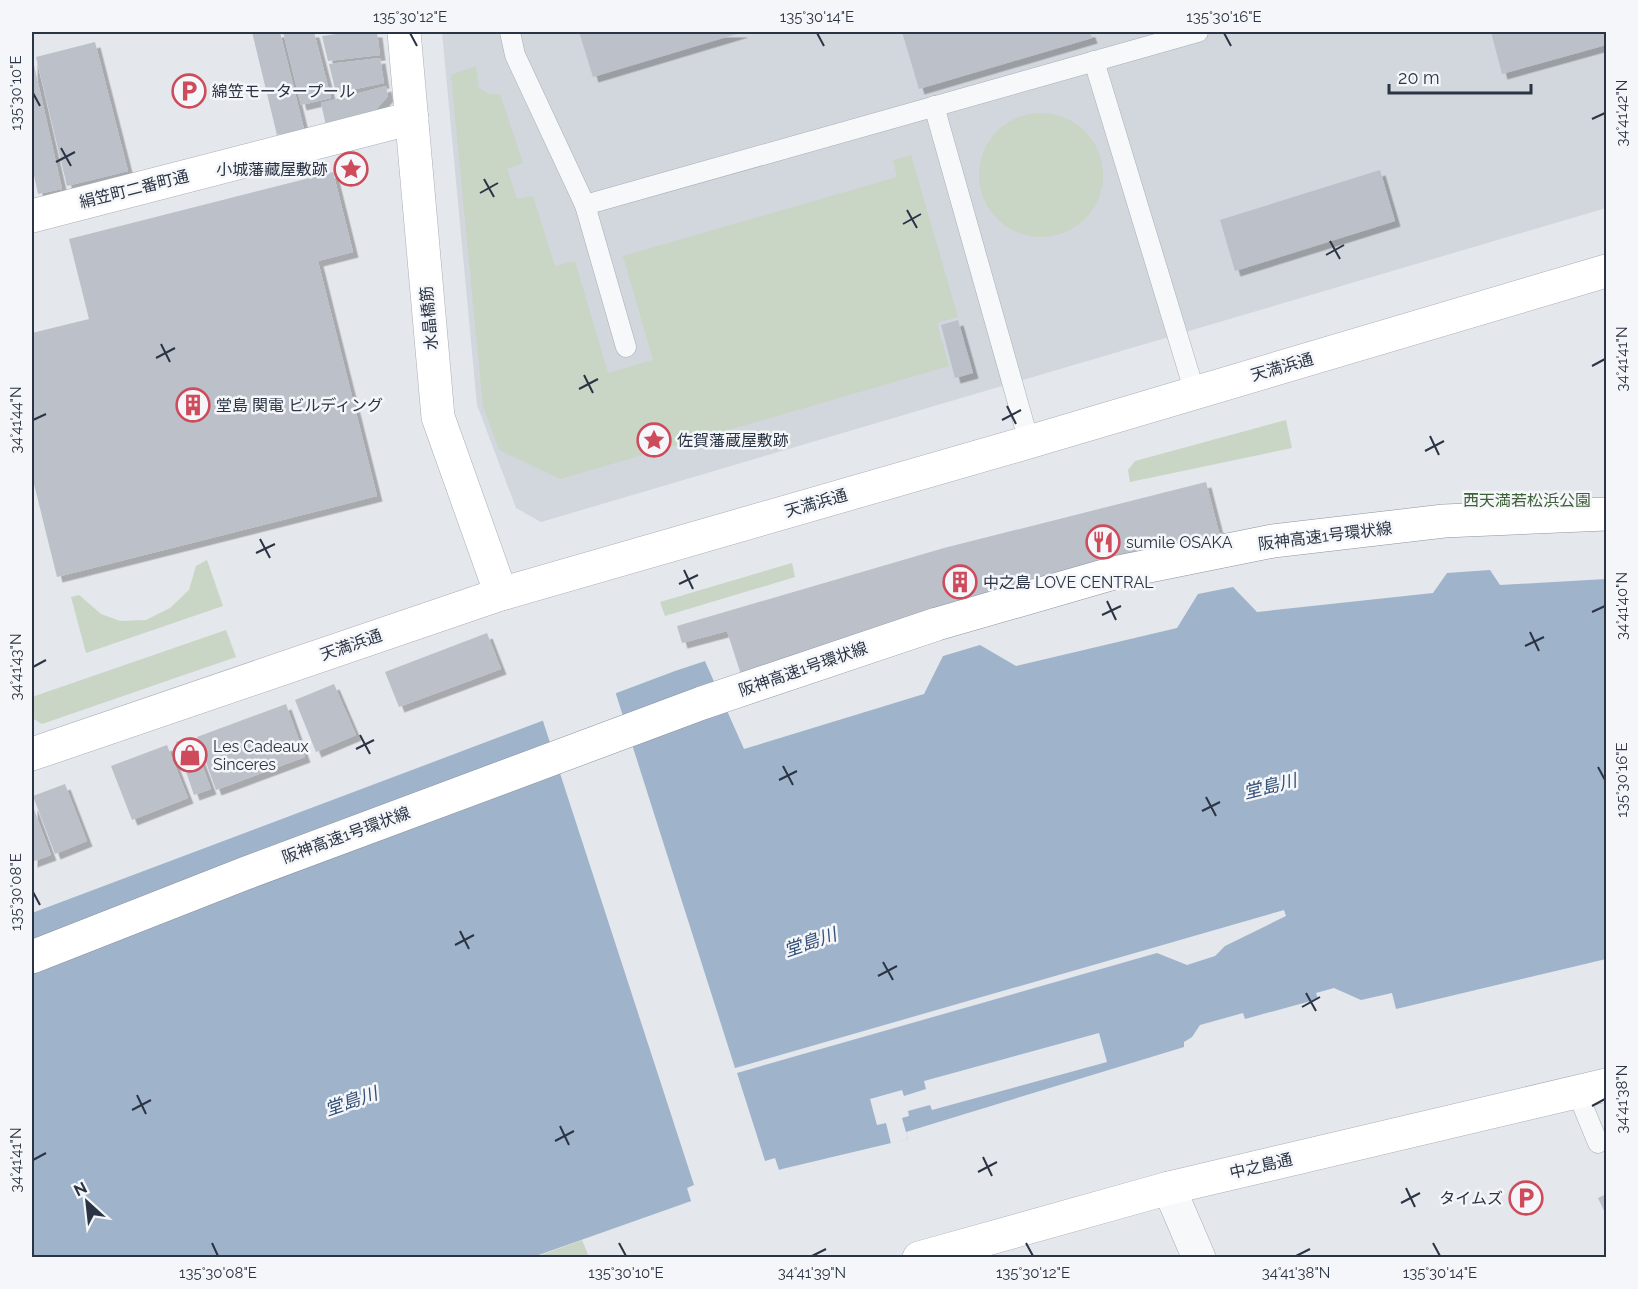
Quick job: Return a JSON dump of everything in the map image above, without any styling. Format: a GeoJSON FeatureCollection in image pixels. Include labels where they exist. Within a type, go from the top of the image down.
{"type":"FeatureCollection","features":[{"type":"Feature","properties":{"kind":"main road","name":"水晶橋筋"},"geometry":{"type":"LineString","coordinates":[[404,32],[438,417],[501,594]]}},
{"type":"Feature","properties":{"kind":"main road","name":"絹笠町二番町通"},"geometry":{"type":"LineString","coordinates":[[32,216],[412,118]]}},
{"type":"Feature","properties":{"kind":"main road","name":"天満浜通"},"geometry":{"type":"LineString","coordinates":[[32,754],[501,594],[1029,442],[1606,271]]}},
{"type":"Feature","properties":{"kind":"main road"},"geometry":{"type":"LineString","coordinates":[[1444,521],[1606,500]]}},
{"type":"Feature","properties":{"kind":"main road","name":"阪神高速1号環状線"},"geometry":{"type":"LineString","coordinates":[[32,957],[246,873],[660,718],[937,624],[1114,573],[1273,541],[1444,521],[1606,514]]}},
{"type":"Feature","properties":{"kind":"main road","name":"中之島通"},"geometry":{"type":"LineString","coordinates":[[919,1257],[1169,1188],[1592,1088]]}},
{"type":"Feature","properties":{"kind":"street"},"geometry":{"type":"LineString","coordinates":[[1169,1188],[1199,1257]]}},
{"type":"Feature","properties":{"kind":"lane"},"geometry":{"type":"LineString","coordinates":[[510,32],[515,55],[585,205],[626,347]]}},
{"type":"Feature","properties":{"kind":"lane"},"geometry":{"type":"LineString","coordinates":[[585,205],[1198,32]]}},
{"type":"Feature","properties":{"kind":"lane"},"geometry":{"type":"LineString","coordinates":[[1094,61],[1195,393]]}},
{"type":"Feature","properties":{"kind":"lane"},"geometry":{"type":"LineString","coordinates":[[934,106],[1029,442]]}},
{"type":"Feature","properties":{"kind":"lane"},"geometry":{"type":"LineString","coordinates":[[1592,1088],[1598,1143]]}},
{"type":"Feature","properties":{"kind":"shaded area"},"geometry":{"type":"Polygon","coordinates":[[[442,32],[1606,32],[1606,208],[541,522],[516,508],[477,405],[442,32]]]}},
{"type":"Feature","properties":{"kind":"green space"},"geometry":{"type":"Polygon","coordinates":[[[476,66],[479,88],[488,94],[500,94],[523,163],[507,169],[517,199],[533,196],[555,266],[575,261],[608,373],[653,360],[623,256],[897,177],[893,160],[911,155],[958,317],[937,323],[949,366],[560,479],[499,450],[483,406],[451,75],[476,66]]]}},
{"type":"Feature","properties":{"kind":"green space"},"geometry":{"type":"Polygon","coordinates":[[[1041,113],[1065,118],[1085,131],[1098,151],[1103,175],[1098,199],[1085,219],[1065,232],[1041,237],[1017,232],[997,219],[984,199],[979,175],[984,151],[997,131],[1017,118],[1041,113]]]}},
{"type":"Feature","properties":{"kind":"green space"},"geometry":{"type":"Polygon","coordinates":[[[1286,420],[1292,448],[1130,482],[1128,470],[1135,461],[1286,420]]]}},
{"type":"Feature","properties":{"kind":"green space"},"geometry":{"type":"Polygon","coordinates":[[[207,560],[223,606],[86,653],[71,597],[79,595],[101,614],[120,621],[146,620],[170,608],[189,590],[196,566],[207,560]]]}},
{"type":"Feature","properties":{"kind":"green space"},"geometry":{"type":"Polygon","coordinates":[[[792,563],[795,577],[665,616],[660,602],[792,563]]]}},
{"type":"Feature","properties":{"kind":"green space"},"geometry":{"type":"Polygon","coordinates":[[[226,630],[236,657],[42,724],[32,718],[32,697],[226,630]]]}},
{"type":"Feature","properties":{"kind":"green space"},"geometry":{"type":"Polygon","coordinates":[[[582,1240],[589,1257],[533,1258],[582,1240]]]}},
{"type":"Feature","properties":{"kind":"water","name":"堂島川"},"geometry":{"type":"Polygon","coordinates":[[[1606,444],[1606,959],[1396,1009],[1392,993],[1361,1000],[1334,988],[1316,993],[1318,999],[1245,1019],[1243,1013],[1200,1025],[1192,1037],[1184,1042],[1184,1047],[906,1132],[908,1139],[782,1169],[533,1257],[32,1258],[32,913],[675,671],[829,620],[1606,444]]]}},
{"type":"Feature","properties":{"kind":"pier","name":"西天満若松浜公園"},"geometry":{"type":"Polygon","coordinates":[[[1606,441],[1606,579],[1500,585],[1490,570],[1447,573],[1433,593],[1257,612],[1233,587],[1198,594],[1177,628],[1016,666],[980,645],[943,656],[924,694],[744,749],[704,659],[957,573],[1317,482],[1584,442],[1606,441]]]}},
{"type":"Feature","properties":{"kind":"pier"},"geometry":{"type":"Polygon","coordinates":[[[615,691],[735,1068],[1284,910],[1286,916],[1225,946],[1215,956],[1187,965],[1157,953],[737,1073],[765,1161],[775,1158],[780,1173],[692,1204],[687,1188],[694,1185],[542,718],[615,691]]]}},
{"type":"Feature","properties":{"kind":"pier"},"geometry":{"type":"Polygon","coordinates":[[[1099,1033],[1107,1062],[932,1110],[930,1105],[908,1111],[909,1116],[902,1118],[908,1139],[891,1144],[886,1123],[877,1125],[870,1099],[902,1090],[904,1096],[926,1089],[924,1081],[1099,1033]]]}},
{"type":"Feature","properties":{"kind":"building"},"geometry":{"type":"Polygon","coordinates":[[[252,32],[280,32],[304,129],[277,135],[252,32]]]}},
{"type":"Feature","properties":{"kind":"building"},"geometry":{"type":"Polygon","coordinates":[[[283,32],[314,32],[331,98],[301,105],[283,32]]]}},
{"type":"Feature","properties":{"kind":"building"},"geometry":{"type":"Polygon","coordinates":[[[351,32],[377,32],[380,55],[328,61],[322,36],[351,32]]]}},
{"type":"Feature","properties":{"kind":"building"},"geometry":{"type":"Polygon","coordinates":[[[579,32],[743,32],[593,77],[579,32]]]}},
{"type":"Feature","properties":{"kind":"building"},"geometry":{"type":"Polygon","coordinates":[[[902,32],[1090,32],[1092,38],[919,89],[902,32]]]}},
{"type":"Feature","properties":{"kind":"building"},"geometry":{"type":"Polygon","coordinates":[[[1491,32],[1606,32],[1606,45],[1502,74],[1491,32]]]}},
{"type":"Feature","properties":{"kind":"building"},"geometry":{"type":"Polygon","coordinates":[[[95,42],[128,171],[67,186],[36,57],[95,42]]]}},
{"type":"Feature","properties":{"kind":"building"},"geometry":{"type":"Polygon","coordinates":[[[32,56],[62,189],[38,194],[32,166],[32,56]]]}},
{"type":"Feature","properties":{"kind":"building"},"geometry":{"type":"Polygon","coordinates":[[[380,58],[384,83],[336,93],[329,64],[380,58]]]}},
{"type":"Feature","properties":{"kind":"building"},"geometry":{"type":"Polygon","coordinates":[[[386,86],[388,96],[372,114],[326,126],[321,103],[386,86]]]}},
{"type":"Feature","properties":{"kind":"building"},"geometry":{"type":"Polygon","coordinates":[[[1380,170],[1395,221],[1235,271],[1220,220],[1380,170]]]}},
{"type":"Feature","properties":{"kind":"building","name":"堂島 関電 ビルディング"},"geometry":{"type":"Polygon","coordinates":[[[333,172],[353,252],[318,261],[377,496],[57,577],[32,476],[32,333],[89,319],[69,239],[333,172]]]}},
{"type":"Feature","properties":{"kind":"building"},"geometry":{"type":"Polygon","coordinates":[[[958,320],[973,373],[955,378],[941,325],[958,320]]]}},
{"type":"Feature","properties":{"kind":"building","name":"中之島 LOVE CENTRAL"},"geometry":{"type":"Polygon","coordinates":[[[1206,482],[1224,552],[743,681],[727,631],[682,643],[677,626],[944,548],[1206,482]]]}},
{"type":"Feature","properties":{"kind":"building"},"geometry":{"type":"Polygon","coordinates":[[[487,633],[501,669],[399,707],[385,672],[487,633]]]}},
{"type":"Feature","properties":{"kind":"building"},"geometry":{"type":"Polygon","coordinates":[[[334,684],[356,735],[316,752],[295,700],[334,684]]]}},
{"type":"Feature","properties":{"kind":"building"},"geometry":{"type":"Polygon","coordinates":[[[286,704],[305,757],[216,790],[197,737],[286,704]]]}},
{"type":"Feature","properties":{"kind":"building"},"geometry":{"type":"Polygon","coordinates":[[[192,737],[211,789],[194,795],[176,742],[192,737]]]}},
{"type":"Feature","properties":{"kind":"building"},"geometry":{"type":"Polygon","coordinates":[[[167,745],[188,798],[132,820],[111,766],[167,745]]]}},
{"type":"Feature","properties":{"kind":"building"},"geometry":{"type":"Polygon","coordinates":[[[65,784],[87,841],[55,854],[33,796],[65,784]]]}},
{"type":"Feature","properties":{"kind":"building"},"geometry":{"type":"Polygon","coordinates":[[[32,804],[51,855],[32,862],[32,804]]]}},
{"type":"Feature","properties":{"kind":"building"},"geometry":{"type":"Polygon","coordinates":[[[1606,1194],[1606,1215],[1598,1198],[1606,1194]]]}},
{"type":"Feature","properties":{"kind":"place","name":"綿笠モータープール"},"geometry":{"type":"Point","coordinates":[189,91]}},
{"type":"Feature","properties":{"kind":"place","name":"小城藩藏屋敷跡"},"geometry":{"type":"Point","coordinates":[351,169]}},
{"type":"Feature","properties":{"kind":"place","name":"堂島 関電 ビルディング"},"geometry":{"type":"Point","coordinates":[193,405]}},
{"type":"Feature","properties":{"kind":"place","name":"佐賀藩蔵屋敷跡"},"geometry":{"type":"Point","coordinates":[654,440]}},
{"type":"Feature","properties":{"kind":"place","name":"sumile OSAKA"},"geometry":{"type":"Point","coordinates":[1103,542]}},
{"type":"Feature","properties":{"kind":"place","name":"中之島 LOVE CENTRAL"},"geometry":{"type":"Point","coordinates":[960,582]}},
{"type":"Feature","properties":{"kind":"place","name":"Les Cadeaux Sinceres"},"geometry":{"type":"Point","coordinates":[190,755]}},
{"type":"Feature","properties":{"kind":"place","name":"タイムズ"},"geometry":{"type":"Point","coordinates":[1526,1198]}}]}
